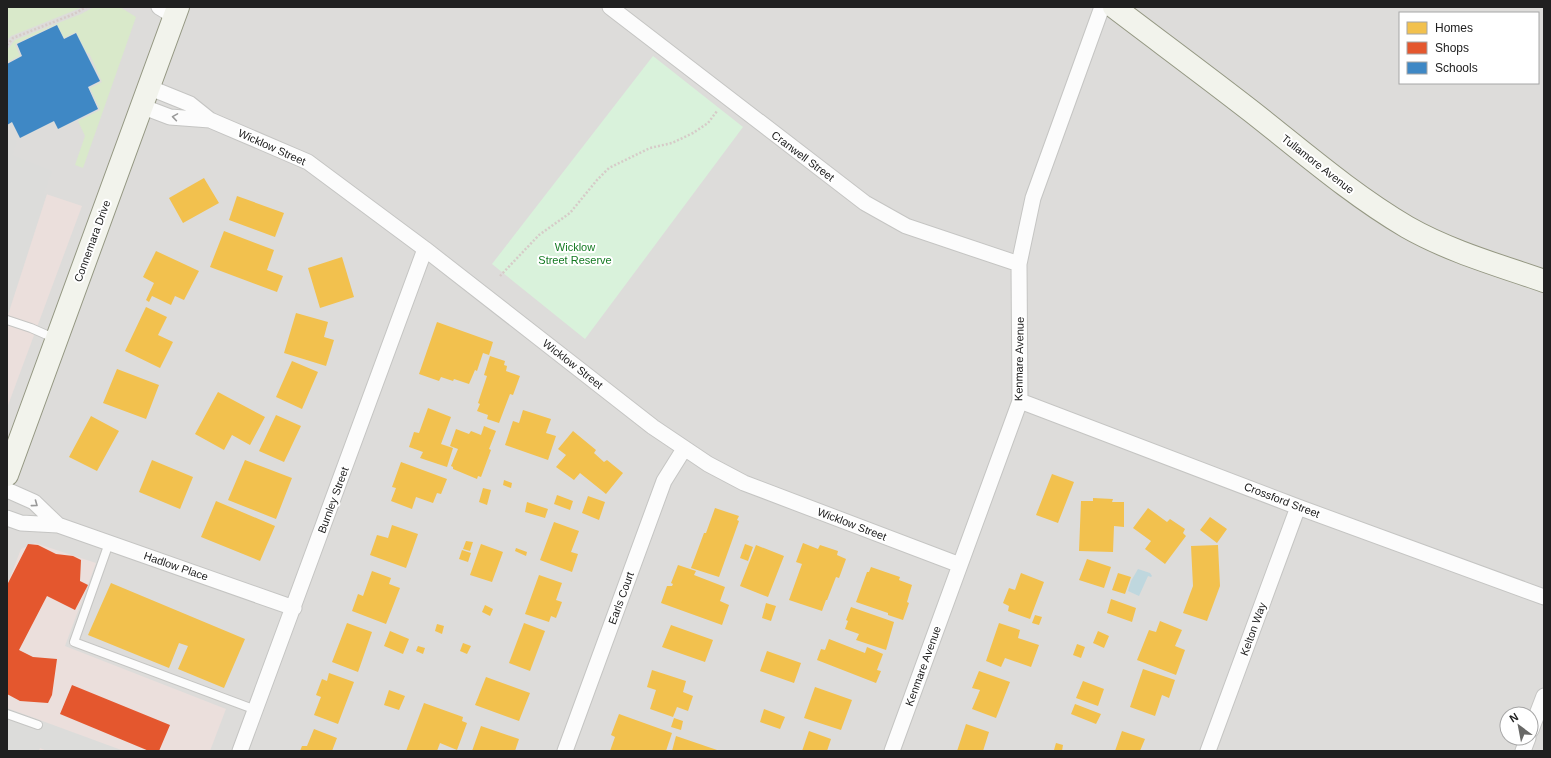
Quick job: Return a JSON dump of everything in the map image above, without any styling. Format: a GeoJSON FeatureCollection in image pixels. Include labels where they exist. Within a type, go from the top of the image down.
{"type":"FeatureCollection","features":[{"type":"Feature","properties":{"kind":"street","name":"Cranwell Street"},"geometry":{"type":"LineString","coordinates":[[610,7],[865,203],[906,226],[1019,264]]}},
{"type":"Feature","properties":{"kind":"street","name":"Kenmare Avenue"},"geometry":{"type":"LineString","coordinates":[[892,751],[1020,401],[1019,264],[1033,198],[1102,7]]}},
{"type":"Feature","properties":{"kind":"street","name":"Tullamore Avenue"},"geometry":{"type":"LineString","coordinates":[[1114,7],[1251,111],[1342,184],[1372,205],[1407,227],[1439,244],[1544,281]]}},
{"type":"Feature","properties":{"kind":"street","name":"Connemara Drive"},"geometry":{"type":"LineString","coordinates":[[7,475],[144,97],[170,10]]}},
{"type":"Feature","properties":{"kind":"street","name":"Wicklow Street"},"geometry":{"type":"LineString","coordinates":[[144,97],[190,104],[210,120],[308,162],[425,249],[653,427],[708,464],[742,482],[960,565]]}},
{"type":"Feature","properties":{"kind":"street","name":"Wicklow Street"},"geometry":{"type":"LineString","coordinates":[[144,97],[170,117],[210,120]]}},
{"type":"Feature","properties":{"kind":"street","name":"Burnley Street"},"geometry":{"type":"LineString","coordinates":[[240,751],[294,608],[425,249]]}},
{"type":"Feature","properties":{"kind":"street","name":"Crossford Street"},"geometry":{"type":"LineString","coordinates":[[1020,401],[1298,507],[1544,597]]}},
{"type":"Feature","properties":{"kind":"street","name":"Earls Court"},"geometry":{"type":"LineString","coordinates":[[565,751],[664,480],[684,449]]}},
{"type":"Feature","properties":{"kind":"street","name":"Hadlow Place"},"geometry":{"type":"LineString","coordinates":[[7,490],[34,502],[58,524]]}},
{"type":"Feature","properties":{"kind":"street","name":"Kelton Way"},"geometry":{"type":"LineString","coordinates":[[1208,751],[1298,507]]}},
{"type":"Feature","properties":{"kind":"street","name":"Hadlow Place"},"geometry":{"type":"LineString","coordinates":[[7,518],[21,523],[58,524],[294,608]]}},
{"type":"Feature","properties":{"kind":"street"},"geometry":{"type":"LineString","coordinates":[[1539,709],[1544,696]]}},
{"type":"Feature","properties":{"kind":"lane"},"geometry":{"type":"LineString","coordinates":[[7,320],[31,328],[56,339]]}},
{"type":"Feature","properties":{"kind":"lane"},"geometry":{"type":"LineString","coordinates":[[109,543],[74,642],[256,710]]}},
{"type":"Feature","properties":{"kind":"lane"},"geometry":{"type":"LineString","coordinates":[[7,714],[38,725]]}},
{"type":"Feature","properties":{"kind":"path"},"geometry":{"type":"LineString","coordinates":[[7,45],[13,38],[74,14],[86,7]]}},
{"type":"Feature","properties":{"kind":"path"},"geometry":{"type":"LineString","coordinates":[[500,276],[539,235],[570,213],[597,180],[609,168],[650,148],[672,143],[693,134],[708,123],[727,98]]}},
{"type":"Feature","properties":{"kind":"shaded area"},"geometry":{"type":"Polygon","coordinates":[[[7,7],[1544,7],[1544,751],[7,751],[7,7]]]}},
{"type":"Feature","properties":{"kind":"shaded area"},"geometry":{"type":"Polygon","coordinates":[[[7,139],[8,141],[12,139],[17,141],[12,155],[52,171],[44,193],[47,194],[7,318],[7,139]]]}},
{"type":"Feature","properties":{"kind":"shaded area"},"geometry":{"type":"Polygon","coordinates":[[[7,181],[82,206],[7,408],[7,181]]]}},
{"type":"Feature","properties":{"kind":"shaded area"},"geometry":{"type":"Polygon","coordinates":[[[35,543],[96,563],[65,646],[226,709],[210,751],[7,751],[7,585],[21,549],[35,543]]]}},
{"type":"Feature","properties":{"kind":"shaded area"},"geometry":{"type":"Polygon","coordinates":[[[7,708],[124,751],[47,751],[40,748],[39,751],[7,751],[7,708]]]}},
{"type":"Feature","properties":{"kind":"green space"},"geometry":{"type":"Polygon","coordinates":[[[7,7],[83,7],[11,36],[7,40],[7,7]]]}},
{"type":"Feature","properties":{"kind":"green space"},"geometry":{"type":"Polygon","coordinates":[[[94,7],[120,7],[136,17],[83,168],[75,165],[85,136],[78,121],[100,110],[90,88],[102,82],[89,53],[87,53],[76,32],[64,38],[57,24],[15,44],[20,56],[7,62],[7,50],[15,40],[81,14],[94,7]]]}},
{"type":"Feature","properties":{"kind":"green space","name":"Wicklow Street Reserve"},"geometry":{"type":"Polygon","coordinates":[[[653,56],[743,127],[585,339],[492,264],[653,56]]]}},
{"type":"Feature","properties":{"kind":"water"},"geometry":{"type":"Polygon","coordinates":[[[1138,569],[1150,573],[1152,576],[1148,576],[1139,596],[1128,591],[1131,581],[1138,569]]]}},
{"type":"Feature","properties":{"kind":"building: Homes"},"geometry":{"type":"Polygon","coordinates":[[[204,178],[219,203],[183,223],[169,198],[204,178]]]}},
{"type":"Feature","properties":{"kind":"building: Homes"},"geometry":{"type":"Polygon","coordinates":[[[237,196],[284,213],[275,237],[229,220],[237,196]]]}},
{"type":"Feature","properties":{"kind":"building: Homes"},"geometry":{"type":"Polygon","coordinates":[[[224,231],[274,250],[267,270],[283,276],[277,292],[210,267],[224,231]]]}},
{"type":"Feature","properties":{"kind":"building: Homes"},"geometry":{"type":"Polygon","coordinates":[[[156,251],[199,271],[184,300],[175,296],[171,305],[152,296],[149,302],[146,300],[154,283],[143,277],[156,251]]]}},
{"type":"Feature","properties":{"kind":"building: Homes"},"geometry":{"type":"Polygon","coordinates":[[[342,257],[354,297],[320,308],[308,268],[342,257]]]}},
{"type":"Feature","properties":{"kind":"building: Homes"},"geometry":{"type":"Polygon","coordinates":[[[146,307],[167,317],[158,335],[173,342],[160,368],[125,351],[146,307]]]}},
{"type":"Feature","properties":{"kind":"building: Homes"},"geometry":{"type":"Polygon","coordinates":[[[296,313],[328,322],[324,337],[334,340],[326,366],[284,353],[296,313]]]}},
{"type":"Feature","properties":{"kind":"building: Homes"},"geometry":{"type":"Polygon","coordinates":[[[437,322],[493,342],[489,355],[483,353],[477,371],[475,370],[469,384],[454,379],[453,381],[441,377],[439,381],[419,374],[437,322]]]}},
{"type":"Feature","properties":{"kind":"building: Homes"},"geometry":{"type":"Polygon","coordinates":[[[490,356],[505,361],[504,365],[507,366],[506,371],[520,376],[513,395],[510,394],[499,423],[487,419],[488,415],[477,411],[480,404],[478,403],[487,376],[484,375],[490,356]]]}},
{"type":"Feature","properties":{"kind":"building: Homes"},"geometry":{"type":"Polygon","coordinates":[[[292,361],[318,372],[302,409],[276,397],[292,361]]]}},
{"type":"Feature","properties":{"kind":"building: Homes"},"geometry":{"type":"Polygon","coordinates":[[[117,369],[159,385],[146,419],[103,403],[117,369]]]}},
{"type":"Feature","properties":{"kind":"building: Homes"},"geometry":{"type":"Polygon","coordinates":[[[218,392],[265,417],[250,445],[232,435],[224,450],[195,434],[218,392]]]}},
{"type":"Feature","properties":{"kind":"building: Homes"},"geometry":{"type":"Polygon","coordinates":[[[428,408],[451,417],[441,444],[453,448],[447,467],[420,458],[423,452],[409,447],[414,432],[419,433],[428,408]]]}},
{"type":"Feature","properties":{"kind":"building: Homes"},"geometry":{"type":"Polygon","coordinates":[[[523,410],[551,419],[546,433],[556,436],[548,460],[505,445],[513,421],[519,423],[523,410]]]}},
{"type":"Feature","properties":{"kind":"building: Homes"},"geometry":{"type":"Polygon","coordinates":[[[276,415],[301,426],[284,462],[259,451],[276,415]]]}},
{"type":"Feature","properties":{"kind":"building: Homes"},"geometry":{"type":"Polygon","coordinates":[[[91,416],[119,431],[97,471],[69,457],[91,416]]]}},
{"type":"Feature","properties":{"kind":"building: Homes"},"geometry":{"type":"Polygon","coordinates":[[[484,426],[496,431],[481,477],[478,476],[477,479],[453,469],[451,466],[458,449],[450,446],[456,429],[469,434],[471,431],[481,435],[484,426]]]}},
{"type":"Feature","properties":{"kind":"building: Homes"},"geometry":{"type":"Polygon","coordinates":[[[573,431],[596,450],[594,453],[604,462],[607,460],[623,473],[606,494],[580,473],[574,480],[556,467],[566,455],[558,449],[573,431]]]}},
{"type":"Feature","properties":{"kind":"building: Homes"},"geometry":{"type":"Polygon","coordinates":[[[152,460],[193,477],[180,509],[139,492],[152,460]]]}},
{"type":"Feature","properties":{"kind":"building: Homes"},"geometry":{"type":"Polygon","coordinates":[[[245,460],[292,478],[276,519],[228,500],[245,460]]]}},
{"type":"Feature","properties":{"kind":"building: Homes"},"geometry":{"type":"Polygon","coordinates":[[[401,462],[447,479],[441,494],[437,493],[433,503],[416,497],[412,509],[391,501],[396,488],[392,487],[401,462]]]}},
{"type":"Feature","properties":{"kind":"building: Homes"},"geometry":{"type":"Polygon","coordinates":[[[1052,474],[1074,482],[1058,523],[1036,515],[1052,474]]]}},
{"type":"Feature","properties":{"kind":"building: Homes"},"geometry":{"type":"Polygon","coordinates":[[[504,480],[512,483],[511,488],[503,485],[504,480]]]}},
{"type":"Feature","properties":{"kind":"building: Homes"},"geometry":{"type":"Polygon","coordinates":[[[483,488],[491,490],[487,505],[479,502],[483,488]]]}},
{"type":"Feature","properties":{"kind":"building: Homes"},"geometry":{"type":"Polygon","coordinates":[[[557,495],[573,501],[570,510],[554,504],[557,495]]]}},
{"type":"Feature","properties":{"kind":"building: Homes"},"geometry":{"type":"Polygon","coordinates":[[[588,496],[605,502],[599,520],[582,513],[588,496]]]}},
{"type":"Feature","properties":{"kind":"building: Homes"},"geometry":{"type":"Polygon","coordinates":[[[1093,498],[1113,499],[1112,502],[1124,502],[1124,527],[1114,526],[1113,552],[1079,551],[1081,501],[1093,501],[1093,498]]]}},
{"type":"Feature","properties":{"kind":"building: Homes"},"geometry":{"type":"Polygon","coordinates":[[[216,501],[275,526],[260,561],[201,537],[216,501]]]}},
{"type":"Feature","properties":{"kind":"building: Homes"},"geometry":{"type":"Polygon","coordinates":[[[527,502],[548,509],[545,518],[525,512],[527,502]]]}},
{"type":"Feature","properties":{"kind":"building: Homes"},"geometry":{"type":"Polygon","coordinates":[[[715,508],[739,516],[737,520],[739,521],[719,577],[691,568],[715,508]]]}},
{"type":"Feature","properties":{"kind":"building: Homes"},"geometry":{"type":"Polygon","coordinates":[[[1148,508],[1167,522],[1170,519],[1185,529],[1183,533],[1186,536],[1165,564],[1145,549],[1151,541],[1133,528],[1148,508]]]}},
{"type":"Feature","properties":{"kind":"building: Homes"},"geometry":{"type":"Polygon","coordinates":[[[1210,517],[1227,529],[1217,543],[1200,530],[1210,517]]]}},
{"type":"Feature","properties":{"kind":"building: Homes"},"geometry":{"type":"Polygon","coordinates":[[[554,522],[579,531],[571,552],[578,554],[572,572],[540,560],[554,522]]]}},
{"type":"Feature","properties":{"kind":"building: Homes"},"geometry":{"type":"Polygon","coordinates":[[[392,525],[418,534],[406,568],[370,555],[377,535],[388,538],[392,525]]]}},
{"type":"Feature","properties":{"kind":"building: Homes"},"geometry":{"type":"Polygon","coordinates":[[[466,541],[473,542],[470,551],[463,549],[466,541]]]}},
{"type":"Feature","properties":{"kind":"building: Homes"},"geometry":{"type":"Polygon","coordinates":[[[803,543],[818,549],[820,545],[838,551],[837,555],[846,559],[839,578],[836,577],[822,611],[789,600],[802,564],[796,562],[803,543]]]}},
{"type":"Feature","properties":{"kind":"building: Homes"},"geometry":{"type":"Polygon","coordinates":[[[481,544],[503,552],[492,582],[470,575],[481,544]]]}},
{"type":"Feature","properties":{"kind":"building: Homes"},"geometry":{"type":"Polygon","coordinates":[[[745,544],[753,547],[748,561],[740,558],[745,544]]]}},
{"type":"Feature","properties":{"kind":"building: Homes"},"geometry":{"type":"Polygon","coordinates":[[[756,545],[784,556],[768,597],[740,586],[756,545]]]}},
{"type":"Feature","properties":{"kind":"building: Homes"},"geometry":{"type":"Polygon","coordinates":[[[1218,545],[1220,586],[1207,621],[1183,613],[1193,586],[1191,546],[1218,545]]]}},
{"type":"Feature","properties":{"kind":"building: Homes"},"geometry":{"type":"Polygon","coordinates":[[[516,548],[527,552],[526,556],[515,551],[516,548]]]}},
{"type":"Feature","properties":{"kind":"building: Homes"},"geometry":{"type":"Polygon","coordinates":[[[462,550],[471,553],[468,562],[459,559],[462,550]]]}},
{"type":"Feature","properties":{"kind":"building: Homes"},"geometry":{"type":"Polygon","coordinates":[[[1087,559],[1111,567],[1104,588],[1079,580],[1087,559]]]}},
{"type":"Feature","properties":{"kind":"building: Homes"},"geometry":{"type":"Polygon","coordinates":[[[678,565],[696,571],[694,575],[725,587],[720,601],[729,605],[722,625],[661,603],[667,586],[672,586],[673,584],[671,583],[678,565]]]}},
{"type":"Feature","properties":{"kind":"building: Homes"},"geometry":{"type":"Polygon","coordinates":[[[871,567],[900,577],[899,580],[912,585],[907,602],[909,603],[903,620],[856,602],[867,572],[869,572],[871,567]]]}},
{"type":"Feature","properties":{"kind":"building: Homes"},"geometry":{"type":"Polygon","coordinates":[[[372,571],[391,578],[389,584],[400,588],[386,624],[352,611],[358,594],[363,596],[372,571]]]}},
{"type":"Feature","properties":{"kind":"building: Homes"},"geometry":{"type":"Polygon","coordinates":[[[1021,573],[1044,582],[1030,619],[1008,611],[1009,606],[1003,603],[1009,588],[1015,590],[1021,573]]]}},
{"type":"Feature","properties":{"kind":"building: Homes"},"geometry":{"type":"Polygon","coordinates":[[[1118,573],[1131,577],[1125,594],[1112,590],[1118,573]]]}},
{"type":"Feature","properties":{"kind":"building: Homes"},"geometry":{"type":"Polygon","coordinates":[[[539,575],[562,583],[556,600],[562,602],[556,618],[551,616],[549,622],[525,614],[539,575]]]}},
{"type":"Feature","properties":{"kind":"building: Homes"},"geometry":{"type":"Polygon","coordinates":[[[111,583],[245,639],[224,688],[178,669],[188,646],[179,643],[169,668],[88,635],[111,583]]]}},
{"type":"Feature","properties":{"kind":"building: Homes"},"geometry":{"type":"Polygon","coordinates":[[[1111,599],[1136,608],[1132,622],[1107,613],[1111,599]]]}},
{"type":"Feature","properties":{"kind":"building: Homes"},"geometry":{"type":"Polygon","coordinates":[[[766,603],[776,606],[771,621],[762,618],[766,603]]]}},
{"type":"Feature","properties":{"kind":"building: Homes"},"geometry":{"type":"Polygon","coordinates":[[[485,605],[493,609],[490,616],[482,612],[485,605]]]}},
{"type":"Feature","properties":{"kind":"building: Homes"},"geometry":{"type":"Polygon","coordinates":[[[851,607],[894,622],[886,650],[856,640],[859,634],[845,629],[848,621],[846,620],[851,607]]]}},
{"type":"Feature","properties":{"kind":"building: Homes"},"geometry":{"type":"Polygon","coordinates":[[[1035,615],[1042,617],[1039,625],[1032,623],[1035,615]]]}},
{"type":"Feature","properties":{"kind":"building: Homes"},"geometry":{"type":"Polygon","coordinates":[[[1160,621],[1182,630],[1175,646],[1185,650],[1176,675],[1137,660],[1149,630],[1156,632],[1160,621]]]}},
{"type":"Feature","properties":{"kind":"building: Homes"},"geometry":{"type":"Polygon","coordinates":[[[347,623],[372,632],[358,672],[332,662],[347,623]]]}},
{"type":"Feature","properties":{"kind":"building: Homes"},"geometry":{"type":"Polygon","coordinates":[[[524,623],[545,631],[530,671],[509,663],[524,623]]]}},
{"type":"Feature","properties":{"kind":"building: Homes"},"geometry":{"type":"Polygon","coordinates":[[[999,623],[1020,630],[1018,638],[1039,645],[1031,667],[1005,658],[1001,667],[986,661],[999,623]]]}},
{"type":"Feature","properties":{"kind":"building: Homes"},"geometry":{"type":"Polygon","coordinates":[[[437,624],[444,626],[442,634],[435,631],[437,624]]]}},
{"type":"Feature","properties":{"kind":"building: Homes"},"geometry":{"type":"Polygon","coordinates":[[[671,625],[713,640],[705,662],[662,647],[671,625]]]}},
{"type":"Feature","properties":{"kind":"building: Homes"},"geometry":{"type":"Polygon","coordinates":[[[390,631],[409,639],[403,654],[384,646],[390,631]]]}},
{"type":"Feature","properties":{"kind":"building: Homes"},"geometry":{"type":"Polygon","coordinates":[[[1098,631],[1109,636],[1104,648],[1093,643],[1098,631]]]}},
{"type":"Feature","properties":{"kind":"building: Homes"},"geometry":{"type":"Polygon","coordinates":[[[829,639],[865,653],[867,647],[883,654],[877,670],[881,671],[876,683],[817,660],[821,649],[825,650],[829,639]]]}},
{"type":"Feature","properties":{"kind":"building: Homes"},"geometry":{"type":"Polygon","coordinates":[[[463,643],[471,646],[467,654],[460,651],[463,643]]]}},
{"type":"Feature","properties":{"kind":"building: Homes"},"geometry":{"type":"Polygon","coordinates":[[[1077,644],[1085,647],[1081,658],[1073,655],[1077,644]]]}},
{"type":"Feature","properties":{"kind":"building: Homes"},"geometry":{"type":"Polygon","coordinates":[[[418,646],[425,648],[423,654],[416,651],[418,646]]]}},
{"type":"Feature","properties":{"kind":"building: Homes"},"geometry":{"type":"Polygon","coordinates":[[[767,651],[801,663],[794,683],[760,671],[767,651]]]}},
{"type":"Feature","properties":{"kind":"building: Homes"},"geometry":{"type":"Polygon","coordinates":[[[1143,669],[1175,680],[1169,698],[1162,695],[1155,716],[1130,707],[1143,669]]]}},
{"type":"Feature","properties":{"kind":"building: Homes"},"geometry":{"type":"Polygon","coordinates":[[[652,670],[686,681],[683,692],[693,696],[688,711],[677,707],[673,717],[650,709],[656,690],[647,687],[652,670]]]}},
{"type":"Feature","properties":{"kind":"building: Homes"},"geometry":{"type":"Polygon","coordinates":[[[979,671],[1010,682],[996,718],[972,709],[980,690],[972,688],[979,671]]]}},
{"type":"Feature","properties":{"kind":"building: Homes"},"geometry":{"type":"Polygon","coordinates":[[[329,673],[354,682],[338,724],[314,715],[321,697],[316,695],[322,679],[327,681],[329,673]]]}},
{"type":"Feature","properties":{"kind":"building: Homes"},"geometry":{"type":"Polygon","coordinates":[[[486,677],[530,693],[519,721],[475,705],[486,677]]]}},
{"type":"Feature","properties":{"kind":"building: Homes"},"geometry":{"type":"Polygon","coordinates":[[[1083,681],[1104,689],[1098,706],[1076,698],[1083,681]]]}},
{"type":"Feature","properties":{"kind":"building: Homes"},"geometry":{"type":"Polygon","coordinates":[[[815,687],[852,700],[841,730],[804,718],[815,687]]]}},
{"type":"Feature","properties":{"kind":"building: Homes"},"geometry":{"type":"Polygon","coordinates":[[[389,690],[405,696],[399,710],[384,705],[389,690]]]}},
{"type":"Feature","properties":{"kind":"building: Homes"},"geometry":{"type":"Polygon","coordinates":[[[424,703],[463,717],[462,721],[467,723],[457,750],[440,743],[437,751],[406,751],[424,703]]]}},
{"type":"Feature","properties":{"kind":"building: Homes"},"geometry":{"type":"Polygon","coordinates":[[[1075,704],[1101,714],[1096,724],[1071,714],[1075,704]]]}},
{"type":"Feature","properties":{"kind":"building: Homes"},"geometry":{"type":"Polygon","coordinates":[[[764,709],[785,717],[780,729],[760,722],[764,709]]]}},
{"type":"Feature","properties":{"kind":"building: Homes"},"geometry":{"type":"Polygon","coordinates":[[[619,714],[672,733],[666,751],[610,751],[615,737],[611,735],[619,714]]]}},
{"type":"Feature","properties":{"kind":"building: Homes"},"geometry":{"type":"Polygon","coordinates":[[[674,718],[683,721],[681,730],[671,727],[674,718]]]}},
{"type":"Feature","properties":{"kind":"building: Homes"},"geometry":{"type":"Polygon","coordinates":[[[966,724],[989,732],[983,751],[957,751],[966,724]]]}},
{"type":"Feature","properties":{"kind":"building: Homes"},"geometry":{"type":"Polygon","coordinates":[[[481,726],[519,739],[515,751],[472,751],[481,726]]]}},
{"type":"Feature","properties":{"kind":"building: Homes"},"geometry":{"type":"Polygon","coordinates":[[[314,729],[337,738],[332,751],[300,751],[302,746],[307,746],[314,729]]]}},
{"type":"Feature","properties":{"kind":"building: Homes"},"geometry":{"type":"Polygon","coordinates":[[[809,731],[831,739],[827,751],[802,751],[809,731]]]}},
{"type":"Feature","properties":{"kind":"building: Homes"},"geometry":{"type":"Polygon","coordinates":[[[1122,731],[1145,739],[1140,751],[1115,751],[1122,731]]]}},
{"type":"Feature","properties":{"kind":"building: Homes"},"geometry":{"type":"Polygon","coordinates":[[[676,736],[720,751],[672,751],[676,736]]]}},
{"type":"Feature","properties":{"kind":"building: Homes"},"geometry":{"type":"Polygon","coordinates":[[[1056,743],[1063,745],[1062,751],[1054,750],[1056,743]]]}},
{"type":"Feature","properties":{"kind":"building: Shops"},"geometry":{"type":"Polygon","coordinates":[[[28,544],[38,545],[56,554],[73,556],[81,560],[80,581],[88,585],[75,610],[47,596],[19,650],[33,657],[57,659],[52,695],[48,703],[20,701],[7,694],[7,585],[28,544]]]}},
{"type":"Feature","properties":{"kind":"building: Shops"},"geometry":{"type":"Polygon","coordinates":[[[72,685],[170,725],[159,751],[149,751],[60,714],[72,685]]]}},
{"type":"Feature","properties":{"kind":"building: Schools"},"geometry":{"type":"Polygon","coordinates":[[[57,25],[64,39],[76,33],[100,81],[88,87],[98,109],[58,129],[54,121],[20,138],[12,122],[7,125],[7,64],[22,56],[17,44],[57,25]]]}}]}
